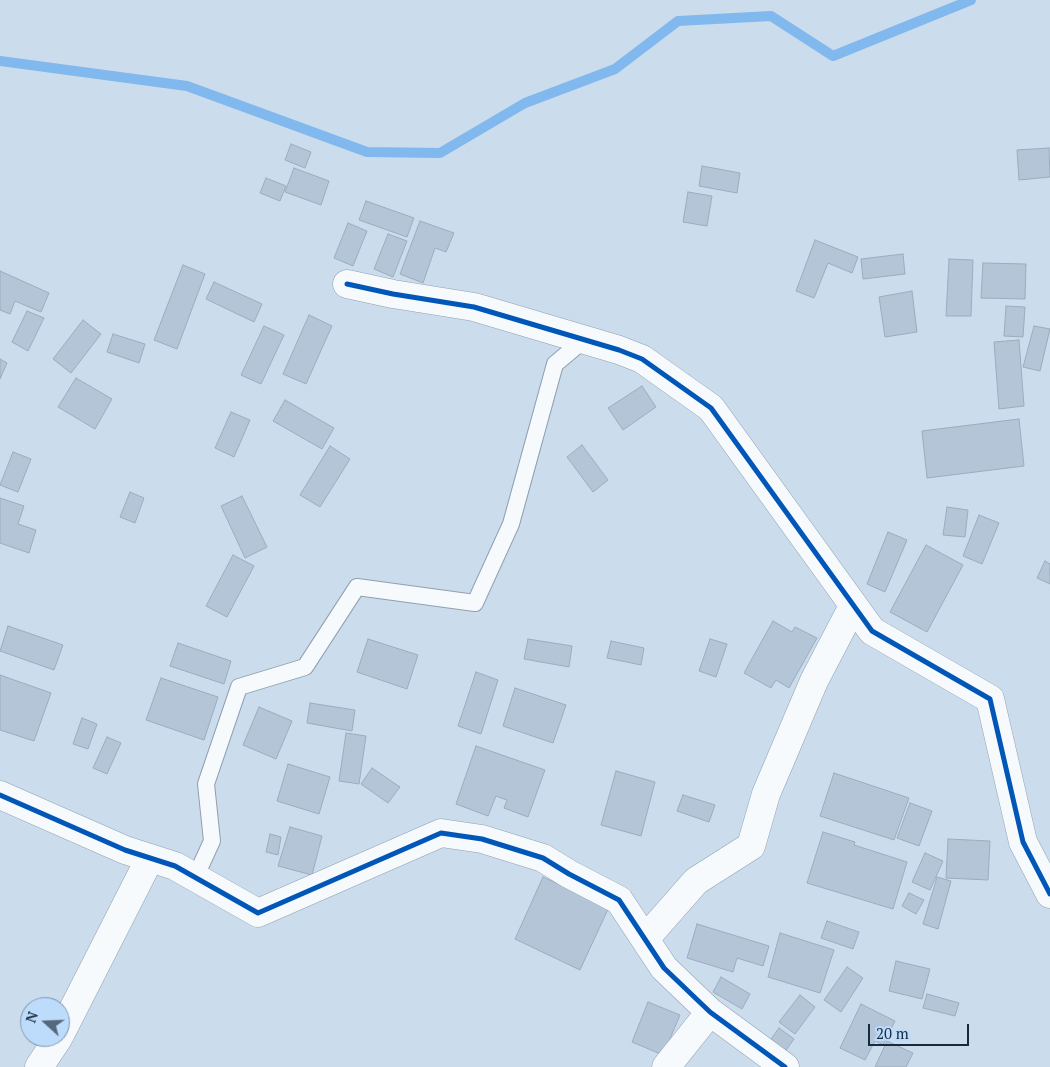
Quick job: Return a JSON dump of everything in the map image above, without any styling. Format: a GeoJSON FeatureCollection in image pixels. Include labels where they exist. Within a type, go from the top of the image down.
{"type":"FeatureCollection","features":[{"type":"Feature","properties":{"kind":"street"},"geometry":{"type":"LineString","coordinates":[[347,284],[393,294],[474,307],[619,350],[642,359],[711,408],[872,631],[990,699],[1023,842],[1050,894]]}},
{"type":"Feature","properties":{"kind":"street"},"geometry":{"type":"LineString","coordinates":[[645,939],[696,881],[751,846],[766,794],[810,689],[854,606]]}},
{"type":"Feature","properties":{"kind":"street"},"geometry":{"type":"LineString","coordinates":[[0,794],[125,850],[175,866],[258,913],[441,834],[482,839],[544,858],[569,874],[620,900],[664,968],[710,1012],[785,1067]]}},
{"type":"Feature","properties":{"kind":"street"},"geometry":{"type":"LineString","coordinates":[[70,1016],[150,858]]}},
{"type":"Feature","properties":{"kind":"street"},"geometry":{"type":"LineString","coordinates":[[666,1067],[710,1012]]}},
{"type":"Feature","properties":{"kind":"street"},"geometry":{"type":"LineString","coordinates":[[40,1067],[53,1047]]}},
{"type":"Feature","properties":{"kind":"lane"},"geometry":{"type":"LineString","coordinates":[[195,878],[212,840],[206,784],[239,686],[305,667],[357,587],[475,603],[511,524],[555,364],[585,339]]}},
{"type":"Feature","properties":{"kind":"building"},"geometry":{"type":"Polygon","coordinates":[[[291,144],[311,152],[305,168],[285,160],[291,144]]]}},
{"type":"Feature","properties":{"kind":"building"},"geometry":{"type":"Polygon","coordinates":[[[1049,148],[1050,177],[1019,180],[1017,150],[1049,148]]]}},
{"type":"Feature","properties":{"kind":"building"},"geometry":{"type":"Polygon","coordinates":[[[702,166],[740,173],[737,193],[699,186],[702,166]]]}},
{"type":"Feature","properties":{"kind":"building"},"geometry":{"type":"Polygon","coordinates":[[[294,168],[329,181],[321,205],[285,192],[294,168]]]}},
{"type":"Feature","properties":{"kind":"building"},"geometry":{"type":"Polygon","coordinates":[[[266,178],[286,186],[280,201],[260,193],[266,178]]]}},
{"type":"Feature","properties":{"kind":"building"},"geometry":{"type":"Polygon","coordinates":[[[688,192],[712,196],[707,226],[683,222],[688,192]]]}},
{"type":"Feature","properties":{"kind":"building"},"geometry":{"type":"Polygon","coordinates":[[[366,201],[414,218],[407,237],[359,220],[366,201]]]}},
{"type":"Feature","properties":{"kind":"building"},"geometry":{"type":"Polygon","coordinates":[[[420,221],[454,233],[446,252],[435,248],[423,283],[400,274],[420,221]]]}},
{"type":"Feature","properties":{"kind":"building"},"geometry":{"type":"Polygon","coordinates":[[[348,223],[367,231],[353,266],[334,258],[348,223]]]}},
{"type":"Feature","properties":{"kind":"building"},"geometry":{"type":"Polygon","coordinates":[[[388,234],[407,241],[393,277],[374,269],[388,234]]]}},
{"type":"Feature","properties":{"kind":"building"},"geometry":{"type":"Polygon","coordinates":[[[815,240],[858,257],[852,273],[828,263],[814,298],[796,291],[815,240]]]}},
{"type":"Feature","properties":{"kind":"building"},"geometry":{"type":"Polygon","coordinates":[[[903,254],[905,274],[863,279],[861,259],[903,254]]]}},
{"type":"Feature","properties":{"kind":"building"},"geometry":{"type":"Polygon","coordinates":[[[949,259],[973,260],[971,316],[946,316],[949,259]]]}},
{"type":"Feature","properties":{"kind":"building"},"geometry":{"type":"Polygon","coordinates":[[[983,263],[1026,264],[1025,299],[981,298],[983,263]]]}},
{"type":"Feature","properties":{"kind":"building"},"geometry":{"type":"Polygon","coordinates":[[[183,265],[205,274],[177,349],[154,340],[183,265]]]}},
{"type":"Feature","properties":{"kind":"building"},"geometry":{"type":"Polygon","coordinates":[[[0,271],[49,293],[41,312],[15,301],[10,314],[0,310],[0,271]]]}},
{"type":"Feature","properties":{"kind":"building"},"geometry":{"type":"Polygon","coordinates":[[[214,282],[262,304],[254,322],[206,299],[214,282]]]}},
{"type":"Feature","properties":{"kind":"building"},"geometry":{"type":"Polygon","coordinates":[[[912,291],[917,332],[885,337],[879,297],[912,291]]]}},
{"type":"Feature","properties":{"kind":"building"},"geometry":{"type":"Polygon","coordinates":[[[1006,306],[1025,307],[1023,337],[1004,336],[1006,306]]]}},
{"type":"Feature","properties":{"kind":"building"},"geometry":{"type":"Polygon","coordinates":[[[27,311],[44,318],[28,351],[12,342],[27,311]]]}},
{"type":"Feature","properties":{"kind":"building"},"geometry":{"type":"Polygon","coordinates":[[[309,315],[332,326],[306,384],[283,374],[309,315]]]}},
{"type":"Feature","properties":{"kind":"building"},"geometry":{"type":"Polygon","coordinates":[[[83,320],[101,334],[71,373],[53,359],[83,320]]]}},
{"type":"Feature","properties":{"kind":"building"},"geometry":{"type":"Polygon","coordinates":[[[264,326],[284,335],[261,384],[241,375],[264,326]]]}},
{"type":"Feature","properties":{"kind":"building"},"geometry":{"type":"Polygon","coordinates":[[[1034,326],[1050,329],[1040,371],[1023,367],[1034,326]]]}},
{"type":"Feature","properties":{"kind":"building"},"geometry":{"type":"Polygon","coordinates":[[[113,334],[145,344],[139,363],[107,352],[113,334]]]}},
{"type":"Feature","properties":{"kind":"building"},"geometry":{"type":"Polygon","coordinates":[[[1019,340],[1024,406],[999,409],[994,342],[1019,340]]]}},
{"type":"Feature","properties":{"kind":"building"},"geometry":{"type":"Polygon","coordinates":[[[0,359],[7,363],[0,379],[0,359]]]}},
{"type":"Feature","properties":{"kind":"building"},"geometry":{"type":"Polygon","coordinates":[[[76,378],[112,399],[95,429],[58,407],[76,378]]]}},
{"type":"Feature","properties":{"kind":"building"},"geometry":{"type":"Polygon","coordinates":[[[642,386],[656,407],[623,430],[608,408],[642,386]]]}},
{"type":"Feature","properties":{"kind":"building"},"geometry":{"type":"Polygon","coordinates":[[[285,400],[334,428],[322,449],[273,421],[285,400]]]}},
{"type":"Feature","properties":{"kind":"building"},"geometry":{"type":"Polygon","coordinates":[[[231,412],[250,420],[234,457],[215,448],[231,412]]]}},
{"type":"Feature","properties":{"kind":"building"},"geometry":{"type":"Polygon","coordinates":[[[1019,419],[1024,466],[927,478],[922,431],[1019,419]]]}},
{"type":"Feature","properties":{"kind":"building"},"geometry":{"type":"Polygon","coordinates":[[[582,445],[608,480],[593,492],[567,457],[582,445]]]}},
{"type":"Feature","properties":{"kind":"building"},"geometry":{"type":"Polygon","coordinates":[[[330,446],[350,459],[320,507],[300,495],[330,446]]]}},
{"type":"Feature","properties":{"kind":"building"},"geometry":{"type":"Polygon","coordinates":[[[13,452],[31,459],[18,492],[0,485],[13,452]]]}},
{"type":"Feature","properties":{"kind":"building"},"geometry":{"type":"Polygon","coordinates":[[[130,492],[144,498],[135,523],[120,517],[130,492]]]}},
{"type":"Feature","properties":{"kind":"building"},"geometry":{"type":"Polygon","coordinates":[[[242,496],[267,547],[245,558],[221,506],[242,496]]]}},
{"type":"Feature","properties":{"kind":"building"},"geometry":{"type":"Polygon","coordinates":[[[0,498],[24,506],[18,524],[36,530],[29,553],[0,543],[0,498]]]}},
{"type":"Feature","properties":{"kind":"building"},"geometry":{"type":"Polygon","coordinates":[[[947,507],[968,510],[965,537],[943,535],[947,507]]]}},
{"type":"Feature","properties":{"kind":"building"},"geometry":{"type":"Polygon","coordinates":[[[979,515],[999,523],[982,564],[963,556],[979,515]]]}},
{"type":"Feature","properties":{"kind":"building"},"geometry":{"type":"Polygon","coordinates":[[[888,532],[907,540],[885,592],[867,584],[888,532]]]}},
{"type":"Feature","properties":{"kind":"building"},"geometry":{"type":"Polygon","coordinates":[[[926,545],[963,565],[927,632],[890,612],[926,545]]]}},
{"type":"Feature","properties":{"kind":"building"},"geometry":{"type":"Polygon","coordinates":[[[233,555],[254,566],[227,617],[206,606],[233,555]]]}},
{"type":"Feature","properties":{"kind":"building"},"geometry":{"type":"Polygon","coordinates":[[[1045,561],[1050,564],[1050,584],[1037,578],[1045,561]]]}},
{"type":"Feature","properties":{"kind":"building"},"geometry":{"type":"Polygon","coordinates":[[[773,621],[792,632],[795,627],[817,638],[789,688],[776,680],[771,688],[744,673],[773,621]]]}},
{"type":"Feature","properties":{"kind":"building"},"geometry":{"type":"Polygon","coordinates":[[[8,626],[63,645],[54,670],[0,651],[8,626]]]}},
{"type":"Feature","properties":{"kind":"building"},"geometry":{"type":"Polygon","coordinates":[[[368,639],[418,655],[407,689],[357,672],[368,639]]]}},
{"type":"Feature","properties":{"kind":"building"},"geometry":{"type":"Polygon","coordinates":[[[528,639],[572,646],[569,667],[524,659],[528,639]]]}},
{"type":"Feature","properties":{"kind":"building"},"geometry":{"type":"Polygon","coordinates":[[[710,639],[727,644],[716,677],[699,671],[710,639]]]}},
{"type":"Feature","properties":{"kind":"building"},"geometry":{"type":"Polygon","coordinates":[[[611,641],[644,648],[641,665],[607,658],[611,641]]]}},
{"type":"Feature","properties":{"kind":"building"},"geometry":{"type":"Polygon","coordinates":[[[178,643],[231,661],[224,684],[170,666],[178,643]]]}},
{"type":"Feature","properties":{"kind":"building"},"geometry":{"type":"Polygon","coordinates":[[[476,672],[498,680],[481,734],[458,726],[476,672]]]}},
{"type":"Feature","properties":{"kind":"building"},"geometry":{"type":"Polygon","coordinates":[[[0,675],[51,693],[34,741],[0,730],[0,675]]]}},
{"type":"Feature","properties":{"kind":"building"},"geometry":{"type":"Polygon","coordinates":[[[161,678],[218,697],[204,740],[146,720],[161,678]]]}},
{"type":"Feature","properties":{"kind":"building"},"geometry":{"type":"Polygon","coordinates":[[[515,688],[566,705],[553,743],[503,726],[515,688]]]}},
{"type":"Feature","properties":{"kind":"building"},"geometry":{"type":"Polygon","coordinates":[[[310,703],[355,710],[352,731],[307,723],[310,703]]]}},
{"type":"Feature","properties":{"kind":"building"},"geometry":{"type":"Polygon","coordinates":[[[259,707],[292,721],[276,759],[243,745],[259,707]]]}},
{"type":"Feature","properties":{"kind":"building"},"geometry":{"type":"Polygon","coordinates":[[[82,718],[97,724],[88,749],[73,744],[82,718]]]}},
{"type":"Feature","properties":{"kind":"building"},"geometry":{"type":"Polygon","coordinates":[[[346,733],[366,736],[359,784],[339,781],[346,733]]]}},
{"type":"Feature","properties":{"kind":"building"},"geometry":{"type":"Polygon","coordinates":[[[107,737],[121,743],[107,774],[93,768],[107,737]]]}},
{"type":"Feature","properties":{"kind":"building"},"geometry":{"type":"Polygon","coordinates":[[[476,746],[545,770],[528,817],[504,808],[507,800],[496,796],[488,816],[456,804],[476,746]]]}},
{"type":"Feature","properties":{"kind":"building"},"geometry":{"type":"Polygon","coordinates":[[[288,764],[330,777],[319,814],[277,801],[288,764]]]}},
{"type":"Feature","properties":{"kind":"building"},"geometry":{"type":"Polygon","coordinates":[[[372,768],[400,787],[388,803],[361,784],[372,768]]]}},
{"type":"Feature","properties":{"kind":"building"},"geometry":{"type":"Polygon","coordinates":[[[616,771],[655,782],[641,836],[601,825],[616,771]]]}},
{"type":"Feature","properties":{"kind":"building"},"geometry":{"type":"Polygon","coordinates":[[[834,773],[909,798],[894,840],[820,816],[834,773]]]}},
{"type":"Feature","properties":{"kind":"building"},"geometry":{"type":"Polygon","coordinates":[[[683,795],[715,805],[709,822],[677,811],[683,795]]]}},
{"type":"Feature","properties":{"kind":"building"},"geometry":{"type":"Polygon","coordinates":[[[910,803],[932,811],[919,846],[897,838],[910,803]]]}},
{"type":"Feature","properties":{"kind":"building"},"geometry":{"type":"Polygon","coordinates":[[[290,827],[322,836],[312,875],[278,866],[290,827]]]}},
{"type":"Feature","properties":{"kind":"building"},"geometry":{"type":"Polygon","coordinates":[[[823,832],[855,842],[854,845],[907,862],[893,909],[807,883],[823,832]]]}},
{"type":"Feature","properties":{"kind":"building"},"geometry":{"type":"Polygon","coordinates":[[[270,834],[281,837],[278,855],[266,852],[270,834]]]}},
{"type":"Feature","properties":{"kind":"building"},"geometry":{"type":"Polygon","coordinates":[[[948,839],[990,841],[988,880],[946,878],[948,839]]]}},
{"type":"Feature","properties":{"kind":"building"},"geometry":{"type":"Polygon","coordinates":[[[925,853],[943,861],[930,890],[912,882],[925,853]]]}},
{"type":"Feature","properties":{"kind":"building"},"geometry":{"type":"Polygon","coordinates":[[[543,877],[609,907],[580,970],[515,939],[543,877]]]}},
{"type":"Feature","properties":{"kind":"building"},"geometry":{"type":"Polygon","coordinates":[[[937,877],[951,881],[938,929],[923,924],[937,877]]]}},
{"type":"Feature","properties":{"kind":"building"},"geometry":{"type":"Polygon","coordinates":[[[909,893],[924,900],[916,914],[902,906],[909,893]]]}},
{"type":"Feature","properties":{"kind":"building"},"geometry":{"type":"Polygon","coordinates":[[[827,921],[859,932],[853,949],[821,938],[827,921]]]}},
{"type":"Feature","properties":{"kind":"building"},"geometry":{"type":"Polygon","coordinates":[[[697,924],[769,946],[763,966],[737,958],[733,972],[687,958],[697,924]]]}},
{"type":"Feature","properties":{"kind":"building"},"geometry":{"type":"Polygon","coordinates":[[[780,933],[834,950],[820,993],[768,977],[780,933]]]}},
{"type":"Feature","properties":{"kind":"building"},"geometry":{"type":"Polygon","coordinates":[[[896,961],[930,969],[922,999],[889,991],[896,961]]]}},
{"type":"Feature","properties":{"kind":"building"},"geometry":{"type":"Polygon","coordinates":[[[847,967],[863,978],[841,1012],[824,1000],[847,967]]]}},
{"type":"Feature","properties":{"kind":"building"},"geometry":{"type":"Polygon","coordinates":[[[721,977],[750,994],[742,1009],[713,992],[721,977]]]}},
{"type":"Feature","properties":{"kind":"building"},"geometry":{"type":"Polygon","coordinates":[[[927,994],[959,1003],[955,1016],[923,1008],[927,994]]]}},
{"type":"Feature","properties":{"kind":"building"},"geometry":{"type":"Polygon","coordinates":[[[800,995],[815,1007],[795,1034],[779,1022],[800,995]]]}},
{"type":"Feature","properties":{"kind":"building"},"geometry":{"type":"Polygon","coordinates":[[[648,1002],[680,1015],[663,1055],[632,1042],[648,1002]]]}},
{"type":"Feature","properties":{"kind":"building"},"geometry":{"type":"Polygon","coordinates":[[[861,1004],[895,1021],[883,1045],[875,1041],[865,1060],[840,1048],[861,1004]]]}},
{"type":"Feature","properties":{"kind":"building"},"geometry":{"type":"Polygon","coordinates":[[[779,1028],[794,1039],[784,1053],[769,1042],[779,1028]]]}},
{"type":"Feature","properties":{"kind":"building"},"geometry":{"type":"Polygon","coordinates":[[[887,1041],[913,1053],[906,1067],[875,1067],[887,1041]]]}},
{"type":"Feature","properties":{"kind":"waterway"},"geometry":{"type":"LineString","coordinates":[[0,61],[187,86],[367,152],[440,153],[525,103],[615,69],[678,21],[771,16],[833,56],[971,0]]}},
{"type":"Feature","properties":{"kind":"cycle path"},"geometry":{"type":"LineString","coordinates":[[347,284],[393,294],[474,307],[619,350],[642,359],[711,408],[872,631],[990,699],[1023,842],[1050,894]]}},
{"type":"Feature","properties":{"kind":"cycle path"},"geometry":{"type":"LineString","coordinates":[[0,795],[125,850],[175,866],[258,913],[441,833],[482,839],[543,858],[619,900],[664,968],[710,1012],[785,1067]]}}]}
